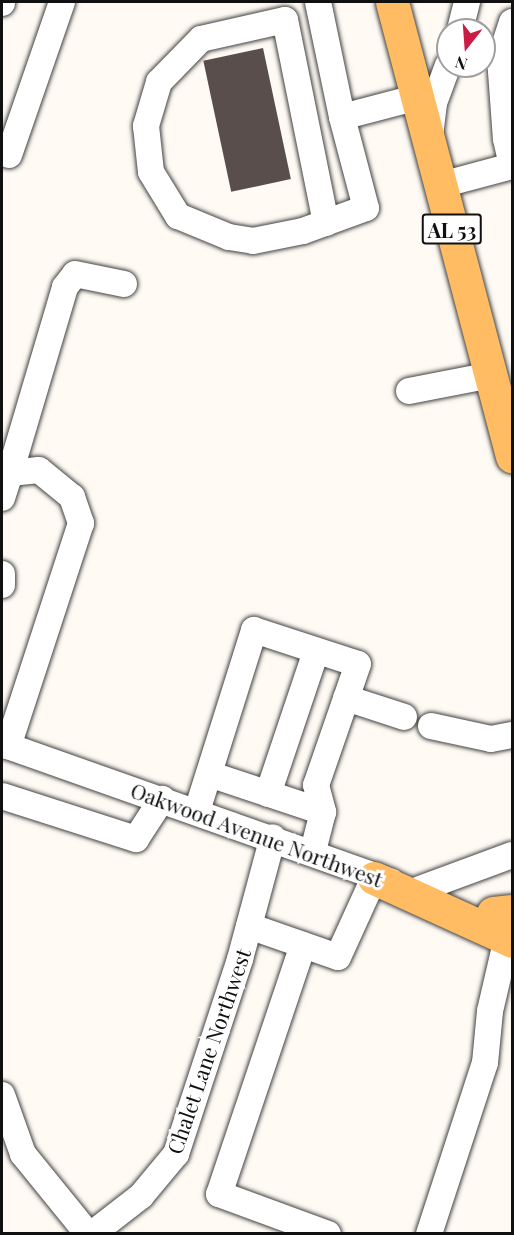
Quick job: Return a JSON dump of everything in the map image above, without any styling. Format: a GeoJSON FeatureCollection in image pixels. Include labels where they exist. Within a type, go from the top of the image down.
{"type":"FeatureCollection","features":[{"type":"Feature","properties":{"kind":"main road","name":"AL 53"},"geometry":{"type":"LineString","coordinates":[[393,2],[513,456]]}},
{"type":"Feature","properties":{"kind":"main road"},"geometry":{"type":"LineString","coordinates":[[374,878],[507,925]]}},
{"type":"Feature","properties":{"kind":"street"},"geometry":{"type":"LineString","coordinates":[[9,155],[63,2]]}},
{"type":"Feature","properties":{"kind":"street"},"geometry":{"type":"LineString","coordinates":[[318,2],[342,117],[366,208],[326,223],[253,241],[230,237],[178,216],[151,172],[146,126],[159,82],[201,39],[284,11],[326,223]]}},
{"type":"Feature","properties":{"kind":"street"},"geometry":{"type":"LineString","coordinates":[[463,18],[467,2]]}},
{"type":"Feature","properties":{"kind":"street"},"geometry":{"type":"LineString","coordinates":[[441,185],[512,166],[506,139],[500,58],[513,22]]}},
{"type":"Feature","properties":{"kind":"street"},"geometry":{"type":"LineString","coordinates":[[430,142],[434,103],[443,78]]}},
{"type":"Feature","properties":{"kind":"street"},"geometry":{"type":"LineString","coordinates":[[342,117],[418,97]]}},
{"type":"Feature","properties":{"kind":"street"},"geometry":{"type":"LineString","coordinates":[[2,498],[65,287],[75,274],[124,284]]}},
{"type":"Feature","properties":{"kind":"street"},"geometry":{"type":"LineString","coordinates":[[409,391],[491,375]]}},
{"type":"Feature","properties":{"kind":"street"},"geometry":{"type":"LineString","coordinates":[[5,745],[81,523],[72,496],[39,470],[10,473]]}},
{"type":"Feature","properties":{"kind":"street"},"geometry":{"type":"LineString","coordinates":[[2,574],[2,585]]}},
{"type":"Feature","properties":{"kind":"street"},"geometry":{"type":"LineString","coordinates":[[197,811],[254,630],[358,664],[316,785],[323,812],[313,851]]}},
{"type":"Feature","properties":{"kind":"street"},"geometry":{"type":"LineString","coordinates":[[268,794],[316,651]]}},
{"type":"Feature","properties":{"kind":"street"},"geometry":{"type":"LineString","coordinates":[[346,698],[405,717]]}},
{"type":"Feature","properties":{"kind":"street"},"geometry":{"type":"LineString","coordinates":[[431,726],[491,739],[513,735]]}},
{"type":"Feature","properties":{"kind":"street","name":"Oakwood Avenue Northwest"},"geometry":{"type":"LineString","coordinates":[[5,745],[313,851],[374,878],[420,889],[507,925]]}},
{"type":"Feature","properties":{"kind":"street"},"geometry":{"type":"LineString","coordinates":[[209,774],[323,812]]}},
{"type":"Feature","properties":{"kind":"street"},"geometry":{"type":"LineString","coordinates":[[2,796],[136,839],[162,799]]}},
{"type":"Feature","properties":{"kind":"street","name":"Chalet Lane Northwest"},"geometry":{"type":"LineString","coordinates":[[90,1233],[141,1196],[176,1154],[249,926],[273,837]]}},
{"type":"Feature","properties":{"kind":"street"},"geometry":{"type":"LineString","coordinates":[[420,889],[513,855]]}},
{"type":"Feature","properties":{"kind":"street"},"geometry":{"type":"LineString","coordinates":[[249,926],[338,957],[374,878]]}},
{"type":"Feature","properties":{"kind":"street"},"geometry":{"type":"LineString","coordinates":[[429,1233],[484,1063],[490,1011],[507,925]]}},
{"type":"Feature","properties":{"kind":"street"},"geometry":{"type":"LineString","coordinates":[[303,945],[219,1194],[328,1233]]}},
{"type":"Feature","properties":{"kind":"street"},"geometry":{"type":"LineString","coordinates":[[2,1095],[23,1154],[90,1233]]}},
{"type":"Feature","properties":{"kind":"building"},"geometry":{"type":"Polygon","coordinates":[[[263,48],[291,179],[231,192],[203,61],[263,48]]]}}]}
